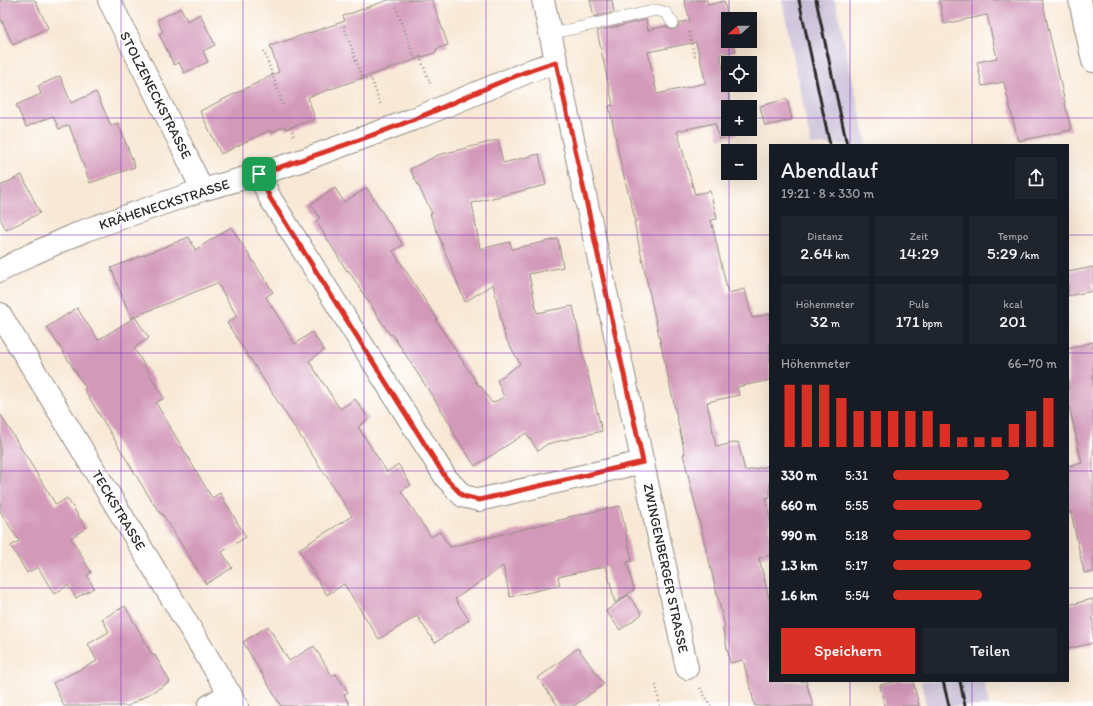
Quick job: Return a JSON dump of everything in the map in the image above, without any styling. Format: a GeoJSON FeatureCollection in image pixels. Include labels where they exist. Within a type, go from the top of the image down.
{"type":"FeatureCollection","features":[{"type":"Feature","properties":{"kind":"street","name":"STOLZENECKSTRASSE"},"geometry":{"type":"LineString","coordinates":[[109,0],[202,190]]}},
{"type":"Feature","properties":{"kind":"street","name":"ZWINGENBERGER STRASSE"},"geometry":{"type":"LineString","coordinates":[[543,0],[687,668]]}},
{"type":"Feature","properties":{"kind":"street"},"geometry":{"type":"LineString","coordinates":[[1080,0],[1093,61]]}},
{"type":"Feature","properties":{"kind":"street","name":"KRÄHENECKSTRASSE"},"geometry":{"type":"LineString","coordinates":[[0,271],[32,254],[86,230],[202,190],[303,160],[414,119],[535,68],[556,62]]}},
{"type":"Feature","properties":{"kind":"street"},"geometry":{"type":"LineString","coordinates":[[259,174],[270,198],[446,478],[463,496],[479,500],[643,462]]}},
{"type":"Feature","properties":{"kind":"street","name":"TECKSTRASSE"},"geometry":{"type":"LineString","coordinates":[[0,314],[234,700]]}},
{"type":"Feature","properties":{"kind":"street"},"geometry":{"type":"LineString","coordinates":[[209,706],[234,700]]}},
{"type":"Feature","properties":{"kind":"lane"},"geometry":{"type":"LineString","coordinates":[[550,34],[657,10],[666,12],[673,22]]}},
{"type":"Feature","properties":{"kind":"path"},"geometry":{"type":"LineString","coordinates":[[396,7],[415,59],[420,57],[432,90]]}},
{"type":"Feature","properties":{"kind":"path"},"geometry":{"type":"LineString","coordinates":[[344,26],[363,80],[371,78],[382,109]]}},
{"type":"Feature","properties":{"kind":"path"},"geometry":{"type":"LineString","coordinates":[[264,51],[283,105]]}},
{"type":"Feature","properties":{"kind":"path"},"geometry":{"type":"LineString","coordinates":[[656,685],[660,706]]}},
{"type":"Feature","properties":{"kind":"shaded area"},"geometry":{"type":"Polygon","coordinates":[[[782,0],[835,0],[867,144],[811,144],[782,0]]]}},
{"type":"Feature","properties":{"kind":"shaded area"},"geometry":{"type":"Polygon","coordinates":[[[921,682],[984,682],[989,706],[926,706],[921,682]]]}},
{"type":"Feature","properties":{"kind":"building"},"geometry":{"type":"Polygon","coordinates":[[[0,0],[35,0],[48,28],[13,45],[0,17],[0,0]]]}},
{"type":"Feature","properties":{"kind":"building"},"geometry":{"type":"Polygon","coordinates":[[[388,0],[432,0],[448,45],[436,49],[437,52],[308,97],[315,119],[286,129],[285,126],[271,133],[270,130],[221,154],[200,111],[279,72],[270,46],[345,21],[343,16],[388,0]]]}},
{"type":"Feature","properties":{"kind":"building"},"geometry":{"type":"Polygon","coordinates":[[[590,0],[612,0],[614,12],[594,17],[590,0]]]}},
{"type":"Feature","properties":{"kind":"building"},"geometry":{"type":"Polygon","coordinates":[[[684,0],[707,0],[708,5],[724,1],[726,12],[721,12],[721,48],[735,48],[736,51],[720,54],[721,92],[728,92],[730,100],[721,100],[721,136],[732,136],[719,139],[715,123],[677,131],[695,194],[710,191],[717,219],[711,220],[728,293],[745,289],[752,318],[769,314],[769,380],[737,387],[739,395],[707,402],[716,447],[738,442],[745,471],[769,466],[769,497],[766,498],[769,512],[769,555],[759,558],[769,598],[769,682],[806,682],[813,706],[755,706],[743,660],[730,663],[723,628],[725,627],[683,454],[685,454],[634,222],[636,222],[622,169],[609,106],[613,105],[597,31],[646,20],[648,30],[666,26],[674,30],[680,23],[690,20],[684,0]],[[696,42],[648,52],[657,94],[706,83],[696,42]]]}},
{"type":"Feature","properties":{"kind":"building"},"geometry":{"type":"Polygon","coordinates":[[[939,0],[1042,0],[1071,130],[1018,141],[1004,82],[982,86],[977,62],[997,58],[987,15],[944,24],[939,0]]]}},
{"type":"Feature","properties":{"kind":"building"},"geometry":{"type":"Polygon","coordinates":[[[181,8],[187,21],[200,14],[215,45],[203,51],[208,62],[184,73],[179,62],[174,65],[159,34],[163,32],[157,20],[181,8]]]}},
{"type":"Feature","properties":{"kind":"building"},"geometry":{"type":"Polygon","coordinates":[[[60,76],[71,103],[96,92],[111,126],[118,123],[135,167],[90,183],[69,125],[59,129],[53,116],[26,127],[16,105],[41,94],[38,86],[60,76]]]}},
{"type":"Feature","properties":{"kind":"building"},"geometry":{"type":"Polygon","coordinates":[[[787,99],[792,120],[765,126],[760,106],[787,99]]]}},
{"type":"Feature","properties":{"kind":"building"},"geometry":{"type":"Polygon","coordinates":[[[498,140],[503,163],[539,154],[546,185],[472,203],[480,249],[510,242],[512,249],[558,239],[563,267],[529,274],[537,313],[573,306],[579,340],[602,431],[547,444],[538,451],[526,433],[475,466],[451,429],[453,428],[392,334],[390,335],[348,270],[347,271],[316,221],[320,218],[311,204],[335,188],[344,202],[367,188],[403,245],[393,251],[478,385],[480,385],[492,403],[504,397],[497,380],[520,364],[505,337],[493,284],[465,302],[430,214],[432,213],[410,169],[438,155],[498,140]]]}},
{"type":"Feature","properties":{"kind":"building"},"geometry":{"type":"Polygon","coordinates":[[[22,175],[40,213],[6,230],[0,218],[0,186],[22,175]]]}},
{"type":"Feature","properties":{"kind":"building"},"geometry":{"type":"Polygon","coordinates":[[[231,227],[273,292],[266,297],[295,344],[312,332],[324,350],[309,361],[340,409],[355,399],[369,419],[358,427],[387,472],[398,464],[411,485],[401,491],[431,537],[440,532],[450,547],[568,517],[620,506],[632,561],[627,562],[634,590],[615,603],[606,566],[558,577],[560,585],[510,597],[503,566],[455,599],[469,620],[435,643],[417,616],[379,639],[344,584],[327,595],[299,549],[352,516],[227,323],[237,316],[217,283],[131,318],[111,268],[189,237],[195,250],[231,227]]]}},
{"type":"Feature","properties":{"kind":"building"},"geometry":{"type":"Polygon","coordinates":[[[1093,267],[1093,291],[1069,296],[1069,272],[1093,267]]]}},
{"type":"Feature","properties":{"kind":"building"},"geometry":{"type":"Polygon","coordinates":[[[77,308],[98,340],[135,317],[149,338],[134,348],[164,398],[156,403],[212,498],[220,493],[246,537],[222,552],[232,568],[206,584],[162,513],[161,514],[154,505],[84,389],[86,388],[47,327],[77,308]]]}},
{"type":"Feature","properties":{"kind":"building"},"geometry":{"type":"Polygon","coordinates":[[[1093,342],[1093,572],[1084,573],[1071,512],[1069,512],[1069,466],[1082,463],[1069,405],[1069,349],[1093,342]]]}},
{"type":"Feature","properties":{"kind":"building"},"geometry":{"type":"Polygon","coordinates":[[[0,414],[56,505],[67,498],[86,528],[71,538],[91,572],[87,575],[94,588],[76,598],[68,585],[54,594],[38,567],[27,573],[11,546],[19,541],[0,511],[0,414]]]}},
{"type":"Feature","properties":{"kind":"building"},"geometry":{"type":"Polygon","coordinates":[[[628,595],[642,614],[620,630],[606,611],[628,595]]]}},
{"type":"Feature","properties":{"kind":"building"},"geometry":{"type":"Polygon","coordinates":[[[1093,599],[1093,643],[1069,649],[1069,605],[1093,599]]]}},
{"type":"Feature","properties":{"kind":"building"},"geometry":{"type":"Polygon","coordinates":[[[125,606],[153,656],[155,655],[170,682],[128,706],[64,706],[53,683],[97,661],[88,644],[109,632],[102,619],[125,606]]]}},
{"type":"Feature","properties":{"kind":"building"},"geometry":{"type":"Polygon","coordinates":[[[268,626],[289,661],[314,646],[332,676],[336,674],[348,692],[344,695],[350,706],[281,706],[243,642],[268,626]]]}},
{"type":"Feature","properties":{"kind":"building"},"geometry":{"type":"Polygon","coordinates":[[[578,648],[604,684],[574,706],[558,706],[538,678],[578,648]]]}},
{"type":"Feature","properties":{"kind":"building"},"geometry":{"type":"Polygon","coordinates":[[[893,682],[913,682],[919,706],[884,706],[880,685],[893,682]]]}},
{"type":"Feature","properties":{"kind":"railway"},"geometry":{"type":"LineString","coordinates":[[799,0],[830,144]]}},
{"type":"Feature","properties":{"kind":"railway"},"geometry":{"type":"LineString","coordinates":[[816,0],[847,144]]}},
{"type":"Feature","properties":{"kind":"railway"},"geometry":{"type":"LineString","coordinates":[[943,682],[949,706]]}},
{"type":"Feature","properties":{"kind":"railway"},"geometry":{"type":"LineString","coordinates":[[960,682],[965,706]]}},
{"type":"Feature","properties":{"kind":"route"},"geometry":{"type":"LineString","coordinates":[[556,62],[643,462],[479,500],[463,496],[446,478],[270,198],[259,174],[303,160],[414,119],[535,68],[556,62]]}}]}
